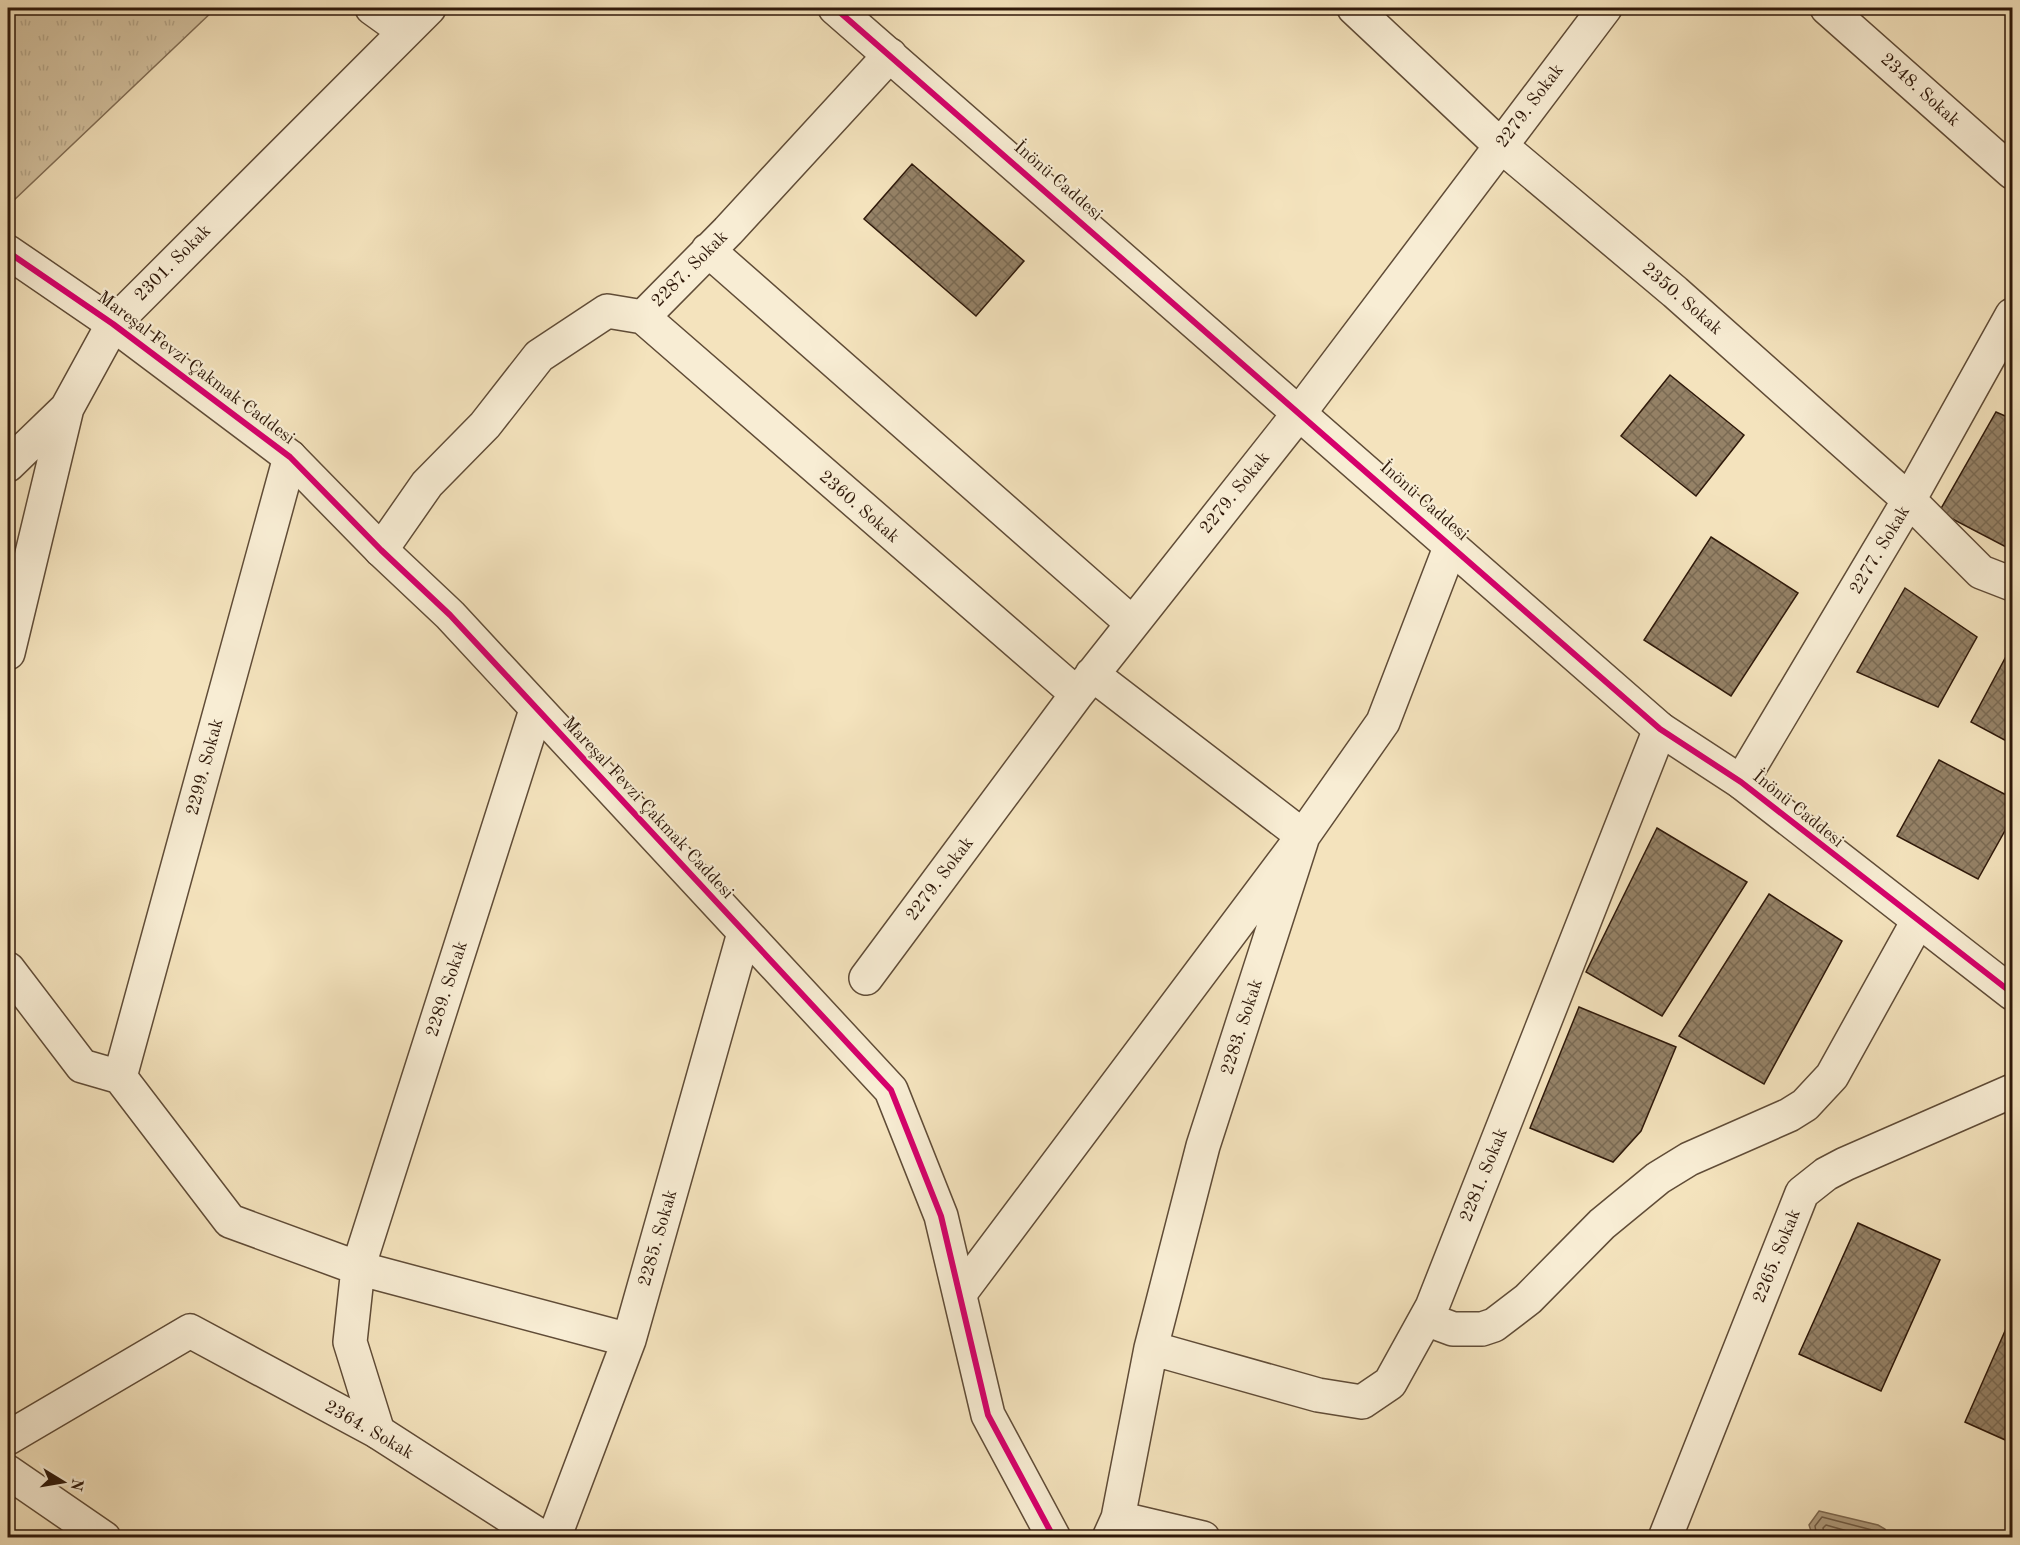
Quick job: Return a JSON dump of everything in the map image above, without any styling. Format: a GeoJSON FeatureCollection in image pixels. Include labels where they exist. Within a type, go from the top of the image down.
{"type":"FeatureCollection","features":[{"type":"Feature","properties":{"kind":"street"},"geometry":{"type":"LineString","coordinates":[[372,8],[404,31]]}},
{"type":"Feature","properties":{"kind":"street","name":"2301. Sokak"},"geometry":{"type":"LineString","coordinates":[[8,653],[67,408],[113,324],[429,8]]}},
{"type":"Feature","properties":{"kind":"street","name":"İnönü Caddesi"},"geometry":{"type":"LineString","coordinates":[[835,8],[1660,729],[1741,782],[2013,993]]}},
{"type":"Feature","properties":{"kind":"street","name":"2350. Sokak"},"geometry":{"type":"LineString","coordinates":[[1354,8],[1500,145],[1675,292],[1910,500],[1981,572],[2013,584]]}},
{"type":"Feature","properties":{"kind":"street","name":"2279. Sokak"},"geometry":{"type":"LineString","coordinates":[[866,978],[1085,684],[1299,412],[1605,8]]}},
{"type":"Feature","properties":{"kind":"street","name":"2348. Sokak"},"geometry":{"type":"LineString","coordinates":[[1841,12],[2013,172]]}},
{"type":"Feature","properties":{"kind":"street","name":"2287. Sokak"},"geometry":{"type":"LineString","coordinates":[[381,550],[427,484],[485,425],[539,356],[607,311],[643,317],[890,55]]}},
{"type":"Feature","properties":{"kind":"street"},"geometry":{"type":"LineString","coordinates":[[708,250],[1132,623]]}},
{"type":"Feature","properties":{"kind":"street","name":"Mareşal Fevzi Çakmak Caddesi"},"geometry":{"type":"LineString","coordinates":[[8,252],[113,324],[290,457],[381,550],[450,615],[891,1090],[941,1216],[961,1292],[988,1414],[1054,1538]]}},
{"type":"Feature","properties":{"kind":"street","name":"2277. Sokak"},"geometry":{"type":"LineString","coordinates":[[1741,782],[1910,500],[2013,315]]}},
{"type":"Feature","properties":{"kind":"street","name":"2360. Sokak"},"geometry":{"type":"LineString","coordinates":[[643,317],[1085,684],[1303,836]]}},
{"type":"Feature","properties":{"kind":"street"},"geometry":{"type":"LineString","coordinates":[[8,465],[67,408]]}},
{"type":"Feature","properties":{"kind":"street","name":"2299. Sokak"},"geometry":{"type":"LineString","coordinates":[[120,1077],[290,457]]}},
{"type":"Feature","properties":{"kind":"street","name":"2283. Sokak"},"geometry":{"type":"LineString","coordinates":[[1113,1528],[1151,1348],[1203,1146],[1303,836],[1383,722],[1451,545]]}},
{"type":"Feature","properties":{"kind":"street","name":"2289. Sokak"},"geometry":{"type":"LineString","coordinates":[[378,1432],[350,1342],[358,1268],[536,710]]}},
{"type":"Feature","properties":{"kind":"street","name":"2281. Sokak"},"geometry":{"type":"LineString","coordinates":[[1151,1348],[1318,1395],[1362,1402],[1390,1383],[1426,1319],[1660,729]]}},
{"type":"Feature","properties":{"kind":"street"},"geometry":{"type":"LineString","coordinates":[[961,1292],[1303,836]]}},
{"type":"Feature","properties":{"kind":"street"},"geometry":{"type":"LineString","coordinates":[[1426,1319],[1453,1329],[1475,1329],[1494,1325],[1528,1299],[1602,1224],[1658,1178],[1699,1154],[1789,1115],[1805,1105],[1832,1076],[1918,921]]}},
{"type":"Feature","properties":{"kind":"street","name":"2285. Sokak"},"geometry":{"type":"LineString","coordinates":[[554,1538],[629,1340],[744,933]]}},
{"type":"Feature","properties":{"kind":"street"},"geometry":{"type":"LineString","coordinates":[[8,969],[82,1066],[120,1077],[230,1221],[358,1268],[629,1340]]}},
{"type":"Feature","properties":{"kind":"street","name":"2265. Sokak"},"geometry":{"type":"LineString","coordinates":[[1665,1538],[1802,1193],[1826,1174],[1845,1164],[2013,1091]]}},
{"type":"Feature","properties":{"kind":"street","name":"2364. Sokak"},"geometry":{"type":"LineString","coordinates":[[8,1438],[190,1331],[378,1432],[543,1538]]}},
{"type":"Feature","properties":{"kind":"street"},"geometry":{"type":"LineString","coordinates":[[8,1472],[104,1538]]}},
{"type":"Feature","properties":{"kind":"street"},"geometry":{"type":"LineString","coordinates":[[1113,1528],[1203,1538]]}},
{"type":"Feature","properties":{"kind":"green space"},"geometry":{"type":"Polygon","coordinates":[[[8,8],[216,8],[12,202],[8,199],[8,8]]]}},
{"type":"Feature","properties":{"kind":"water"},"geometry":{"type":"Polygon","coordinates":[[[1819,1511],[1878,1525],[1885,1529],[1890,1537],[1813,1537],[1809,1525],[1819,1511]]]}},
{"type":"Feature","properties":{"kind":"building"},"geometry":{"type":"Polygon","coordinates":[[[912,164],[1024,261],[976,316],[864,219],[912,164]]]}},
{"type":"Feature","properties":{"kind":"building"},"geometry":{"type":"Polygon","coordinates":[[[1670,375],[1744,435],[1696,496],[1621,436],[1670,375]]]}},
{"type":"Feature","properties":{"kind":"building"},"geometry":{"type":"Polygon","coordinates":[[[1996,412],[2012,419],[2012,541],[2008,548],[1939,512],[1996,412]]]}},
{"type":"Feature","properties":{"kind":"building"},"geometry":{"type":"Polygon","coordinates":[[[1711,537],[1798,593],[1731,696],[1644,640],[1711,537]]]}},
{"type":"Feature","properties":{"kind":"building"},"geometry":{"type":"Polygon","coordinates":[[[1905,588],[1977,637],[1938,707],[1857,672],[1905,588]]]}},
{"type":"Feature","properties":{"kind":"building"},"geometry":{"type":"Polygon","coordinates":[[[2010,649],[2012,650],[2012,744],[1971,722],[2010,649]]]}},
{"type":"Feature","properties":{"kind":"building"},"geometry":{"type":"Polygon","coordinates":[[[1939,760],[2012,798],[2012,818],[1978,879],[1897,836],[1939,760]]]}},
{"type":"Feature","properties":{"kind":"building"},"geometry":{"type":"Polygon","coordinates":[[[1657,828],[1747,882],[1662,1016],[1586,972],[1657,828]]]}},
{"type":"Feature","properties":{"kind":"building"},"geometry":{"type":"Polygon","coordinates":[[[1769,894],[1842,941],[1764,1084],[1679,1036],[1769,894]]]}},
{"type":"Feature","properties":{"kind":"building"},"geometry":{"type":"Polygon","coordinates":[[[1579,1007],[1676,1047],[1641,1131],[1613,1162],[1530,1128],[1579,1007]]]}},
{"type":"Feature","properties":{"kind":"building"},"geometry":{"type":"Polygon","coordinates":[[[1858,1223],[1940,1260],[1881,1391],[1799,1354],[1858,1223]]]}},
{"type":"Feature","properties":{"kind":"building"},"geometry":{"type":"Polygon","coordinates":[[[2012,1315],[2012,1443],[1965,1422],[2012,1315]]]}},
{"type":"Feature","properties":{"kind":"cycle path"},"geometry":{"type":"LineString","coordinates":[[835,8],[1660,729],[1741,782],[2012,993]]}},
{"type":"Feature","properties":{"kind":"cycle path"},"geometry":{"type":"LineString","coordinates":[[8,252],[113,324],[290,457],[381,550],[450,615],[891,1090],[941,1216],[988,1415],[1054,1538]]}}]}
